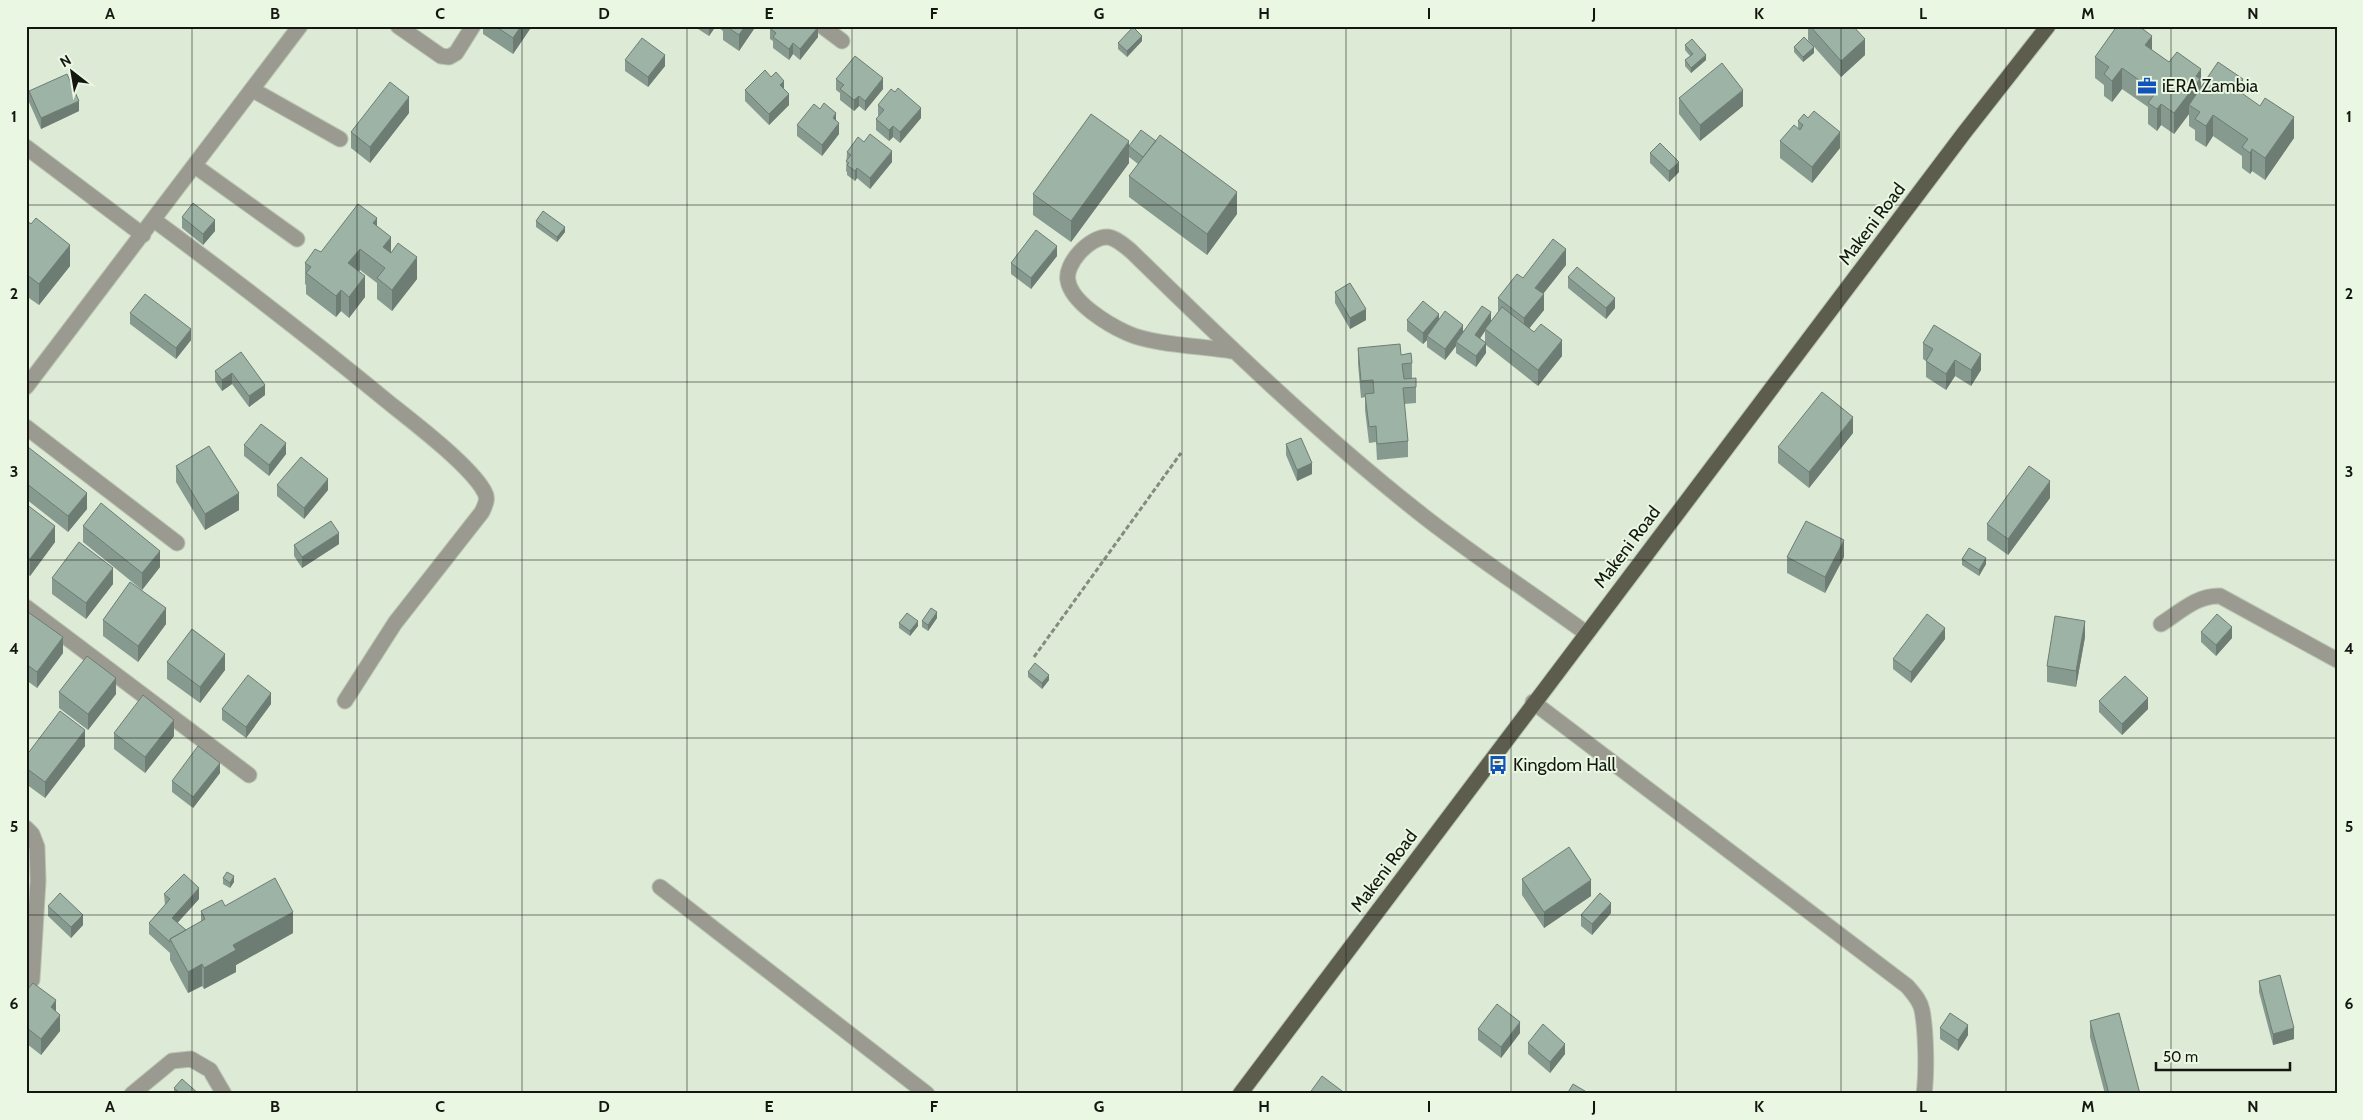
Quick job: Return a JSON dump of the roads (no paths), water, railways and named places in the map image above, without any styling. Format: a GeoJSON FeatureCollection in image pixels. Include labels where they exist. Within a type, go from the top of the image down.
{"type":"FeatureCollection","features":[{"type":"Feature","properties":{"kind":"main road","name":"Makeni Road"},"geometry":{"type":"LineString","coordinates":[[1240,1094],[1533,702],[1964,133],[2048,26]]}},
{"type":"Feature","properties":{"kind":"street"},"geometry":{"type":"LineString","coordinates":[[26,388],[196,166],[300,26]]}},
{"type":"Feature","properties":{"kind":"street"},"geometry":{"type":"LineString","coordinates":[[398,26],[441,56],[449,57],[456,53],[473,26]]}},
{"type":"Feature","properties":{"kind":"street"},"geometry":{"type":"LineString","coordinates":[[822,26],[842,41]]}},
{"type":"Feature","properties":{"kind":"street"},"geometry":{"type":"LineString","coordinates":[[253,90],[340,140]]}},
{"type":"Feature","properties":{"kind":"street"},"geometry":{"type":"LineString","coordinates":[[26,147],[143,235]]}},
{"type":"Feature","properties":{"kind":"street"},"geometry":{"type":"LineString","coordinates":[[196,166],[296,238]]}},
{"type":"Feature","properties":{"kind":"street"},"geometry":{"type":"LineString","coordinates":[[154,220],[234,280],[416,424],[464,468],[485,492],[487,501],[482,512],[395,623],[345,701]]}},
{"type":"Feature","properties":{"kind":"street"},"geometry":{"type":"LineString","coordinates":[[1232,350],[1155,340],[1128,334],[1098,317],[1076,296],[1068,281],[1070,268],[1079,254],[1095,240],[1108,237],[1120,243],[1131,251],[1232,350],[1357,461],[1418,512],[1586,633]]}},
{"type":"Feature","properties":{"kind":"street"},"geometry":{"type":"LineString","coordinates":[[26,427],[177,543]]}},
{"type":"Feature","properties":{"kind":"street"},"geometry":{"type":"LineString","coordinates":[[2161,624],[2198,599],[2208,596],[2220,596],[2337,660]]}},
{"type":"Feature","properties":{"kind":"street"},"geometry":{"type":"LineString","coordinates":[[26,607],[249,775]]}},
{"type":"Feature","properties":{"kind":"street"},"geometry":{"type":"LineString","coordinates":[[1533,702],[1907,986],[1916,996],[1922,1009],[1925,1093]]}},
{"type":"Feature","properties":{"kind":"street"},"geometry":{"type":"LineString","coordinates":[[26,828],[32,834],[37,846],[38,864],[32,980]]}},
{"type":"Feature","properties":{"kind":"street"},"geometry":{"type":"LineString","coordinates":[[660,887],[926,1094]]}},
{"type":"Feature","properties":{"kind":"street"},"geometry":{"type":"LineString","coordinates":[[132,1094],[172,1061],[191,1059],[210,1070],[224,1094]]}},
{"type":"Feature","properties":{"kind":"place","name":"iERA Zambia"},"geometry":{"type":"Point","coordinates":[2147,86]}},
{"type":"Feature","properties":{"kind":"place","name":"Kingdom Hall"},"geometry":{"type":"Point","coordinates":[1498,765]}}]}
